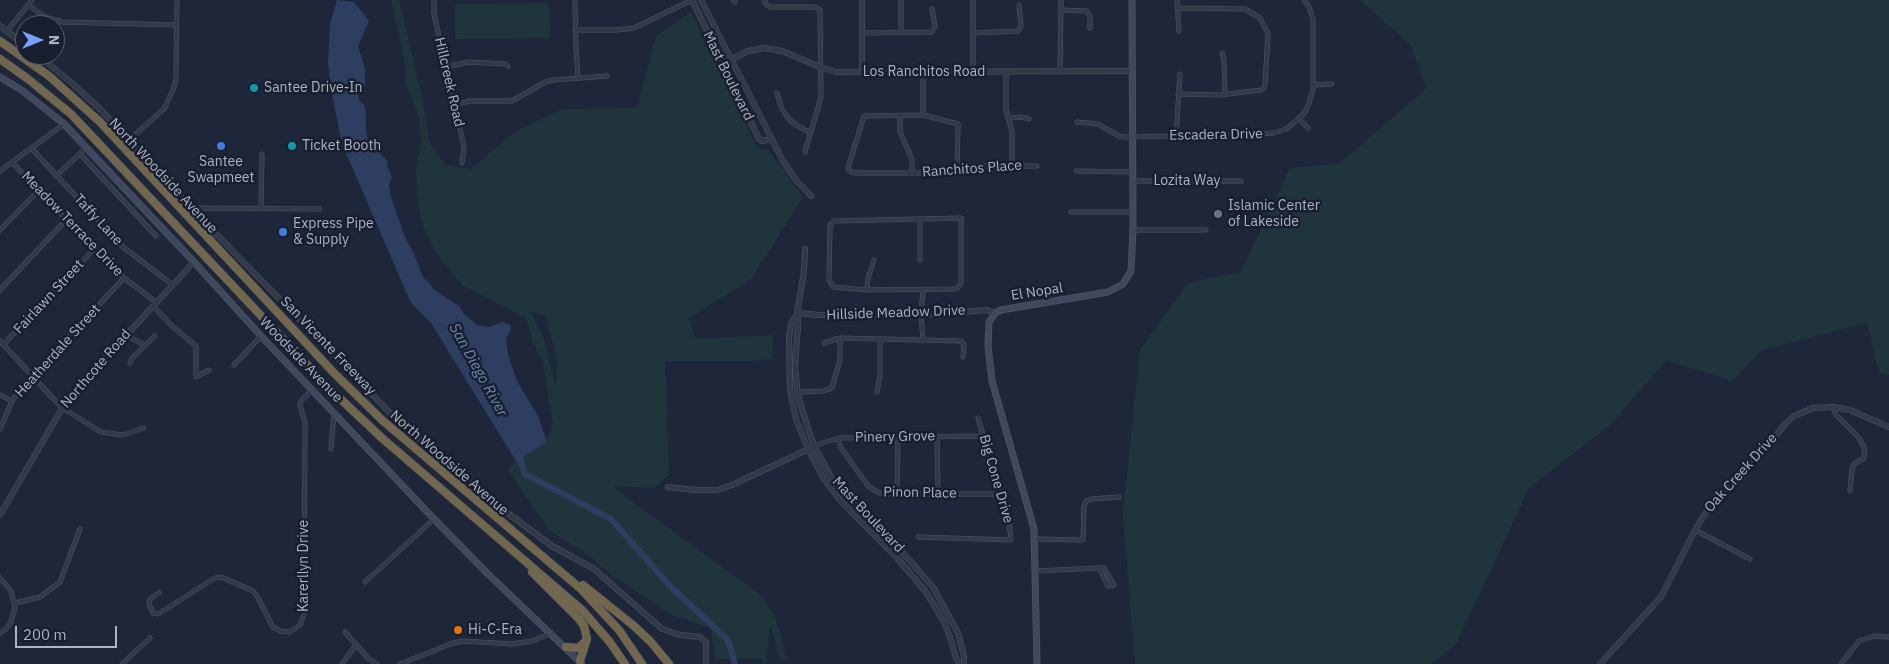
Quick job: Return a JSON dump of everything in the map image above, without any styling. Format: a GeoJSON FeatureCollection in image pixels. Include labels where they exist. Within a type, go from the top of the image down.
{"type":"FeatureCollection","features":[{"type":"Feature","properties":{"kind":"highway","name":"San Vicente Freeway"},"geometry":{"type":"LineString","coordinates":[[1,42],[49,76],[100,122],[334,373],[382,420],[551,562],[608,616],[634,650],[642,664]]}},
{"type":"Feature","properties":{"kind":"highway","name":"San Vicente Freeway"},"geometry":{"type":"LineString","coordinates":[[0,59],[48,95],[98,142],[332,391],[383,439],[582,610],[609,641],[625,664]]}},
{"type":"Feature","properties":{"kind":"highway"},"geometry":{"type":"LineString","coordinates":[[509,547],[584,626],[587,639],[581,662]]}},
{"type":"Feature","properties":{"kind":"highway"},"geometry":{"type":"LineString","coordinates":[[551,562],[634,626],[651,642],[669,664]]}},
{"type":"Feature","properties":{"kind":"highway"},"geometry":{"type":"LineString","coordinates":[[566,647],[578,648],[587,639]]}},
{"type":"Feature","properties":{"kind":"main road","name":"El Nopal"},"geometry":{"type":"LineString","coordinates":[[1037,664],[1035,539],[1031,513],[989,366],[989,322],[995,313],[1001,310],[1108,292],[1123,284],[1131,271],[1133,230],[1132,0]]}},
{"type":"Feature","properties":{"kind":"main road","name":"Woodside Avenue"},"geometry":{"type":"LineString","coordinates":[[0,77],[39,103],[64,124],[85,149],[194,262],[261,336],[434,519],[487,573],[581,662]]}},
{"type":"Feature","properties":{"kind":"street"},"geometry":{"type":"LineString","coordinates":[[7,31],[32,0]]}},
{"type":"Feature","properties":{"kind":"street"},"geometry":{"type":"LineString","coordinates":[[130,140],[164,109],[169,100],[176,79],[177,0]]}},
{"type":"Feature","properties":{"kind":"street","name":"Hillcreek Road"},"geometry":{"type":"LineString","coordinates":[[434,0],[434,14],[464,146],[462,163]]}},
{"type":"Feature","properties":{"kind":"street"},"geometry":{"type":"LineString","coordinates":[[575,0],[578,78]]}},
{"type":"Feature","properties":{"kind":"street"},"geometry":{"type":"LineString","coordinates":[[575,30],[634,28],[692,0]]}},
{"type":"Feature","properties":{"kind":"street","name":"Mast Boulevard"},"geometry":{"type":"LineString","coordinates":[[692,0],[759,139],[762,141],[772,139]]}},
{"type":"Feature","properties":{"kind":"street","name":"Mast Boulevard"},"geometry":{"type":"LineString","coordinates":[[702,0],[772,139],[796,180],[811,196]]}},
{"type":"Feature","properties":{"kind":"street"},"geometry":{"type":"LineString","coordinates":[[765,0],[767,6],[819,8],[821,13],[821,97],[805,152]]}},
{"type":"Feature","properties":{"kind":"street"},"geometry":{"type":"LineString","coordinates":[[862,0],[862,72]]}},
{"type":"Feature","properties":{"kind":"street"},"geometry":{"type":"LineString","coordinates":[[901,0],[901,32]]}},
{"type":"Feature","properties":{"kind":"street"},"geometry":{"type":"LineString","coordinates":[[973,0],[973,72]]}},
{"type":"Feature","properties":{"kind":"street"},"geometry":{"type":"LineString","coordinates":[[1060,72],[1061,0]]}},
{"type":"Feature","properties":{"kind":"street"},"geometry":{"type":"LineString","coordinates":[[1177,0],[1179,31]]}},
{"type":"Feature","properties":{"kind":"street"},"geometry":{"type":"LineString","coordinates":[[1304,0],[1310,7],[1313,19],[1313,85],[1309,103],[1299,119],[1308,128]]}},
{"type":"Feature","properties":{"kind":"street"},"geometry":{"type":"LineString","coordinates":[[28,5],[45,17],[62,22],[177,25]]}},
{"type":"Feature","properties":{"kind":"street"},"geometry":{"type":"LineString","coordinates":[[973,33],[1018,32],[1021,26],[1020,5]]}},
{"type":"Feature","properties":{"kind":"street"},"geometry":{"type":"LineString","coordinates":[[1177,8],[1245,9],[1258,15],[1265,23],[1268,34],[1264,88],[1261,90],[1225,94],[1178,94]]}},
{"type":"Feature","properties":{"kind":"street"},"geometry":{"type":"LineString","coordinates":[[862,33],[932,32],[935,26],[932,9]]}},
{"type":"Feature","properties":{"kind":"street"},"geometry":{"type":"LineString","coordinates":[[1061,10],[1087,11],[1090,16],[1090,28]]}},
{"type":"Feature","properties":{"kind":"street"},"geometry":{"type":"LineString","coordinates":[[0,26],[15,37]]}},
{"type":"Feature","properties":{"kind":"street","name":"Los Ranchitos Road"},"geometry":{"type":"LineString","coordinates":[[722,64],[752,50],[773,48],[836,72],[1133,71]]}},
{"type":"Feature","properties":{"kind":"street"},"geometry":{"type":"LineString","coordinates":[[1222,53],[1225,94]]}},
{"type":"Feature","properties":{"kind":"street"},"geometry":{"type":"LineString","coordinates":[[446,67],[469,62],[505,64],[508,66]]}},
{"type":"Feature","properties":{"kind":"street","name":"North Woodside Avenue"},"geometry":{"type":"LineString","coordinates":[[50,65],[80,90],[130,140],[191,208],[391,414],[419,440],[494,503],[552,546],[594,569],[662,629],[680,635],[700,637],[706,642],[706,664]]}},
{"type":"Feature","properties":{"kind":"street"},"geometry":{"type":"LineString","coordinates":[[923,72],[923,115]]}},
{"type":"Feature","properties":{"kind":"street"},"geometry":{"type":"LineString","coordinates":[[1006,72],[1006,110],[1010,118],[1012,132],[1012,165]]}},
{"type":"Feature","properties":{"kind":"street"},"geometry":{"type":"LineString","coordinates":[[1176,136],[1180,74]]}},
{"type":"Feature","properties":{"kind":"street"},"geometry":{"type":"LineString","coordinates":[[454,105],[469,101],[512,101],[545,82],[607,76]]}},
{"type":"Feature","properties":{"kind":"street"},"geometry":{"type":"LineString","coordinates":[[1313,85],[1332,84]]}},
{"type":"Feature","properties":{"kind":"street"},"geometry":{"type":"LineString","coordinates":[[777,93],[781,107],[788,118],[811,133]]}},
{"type":"Feature","properties":{"kind":"street"},"geometry":{"type":"LineString","coordinates":[[912,173],[912,159],[900,132],[900,116],[923,115],[958,124],[958,173]]}},
{"type":"Feature","properties":{"kind":"street","name":"Ranchitos Place"},"geometry":{"type":"LineString","coordinates":[[900,116],[864,116],[848,168],[849,171],[856,173],[958,173],[980,166],[1036,166]]}},
{"type":"Feature","properties":{"kind":"street"},"geometry":{"type":"LineString","coordinates":[[1010,118],[1021,117],[1029,119]]}},
{"type":"Feature","properties":{"kind":"street","name":"Escadera Drive"},"geometry":{"type":"LineString","coordinates":[[1077,122],[1098,124],[1118,136],[1132,137],[1270,134],[1286,129],[1299,119]]}},
{"type":"Feature","properties":{"kind":"street"},"geometry":{"type":"LineString","coordinates":[[0,172],[64,124]]}},
{"type":"Feature","properties":{"kind":"street","name":"Taffy Lane"},"geometry":{"type":"LineString","coordinates":[[31,148],[123,247],[173,285]]}},
{"type":"Feature","properties":{"kind":"street"},"geometry":{"type":"LineString","coordinates":[[56,176],[85,149]]}},
{"type":"Feature","properties":{"kind":"street"},"geometry":{"type":"LineString","coordinates":[[80,154],[156,236]]}},
{"type":"Feature","properties":{"kind":"street"},"geometry":{"type":"LineString","coordinates":[[261,208],[262,154]]}},
{"type":"Feature","properties":{"kind":"street","name":"Meadow Terrace Drive"},"geometry":{"type":"LineString","coordinates":[[12,162],[94,249],[155,304],[172,326],[196,346],[196,377],[208,370]]}},
{"type":"Feature","properties":{"kind":"street"},"geometry":{"type":"LineString","coordinates":[[1076,171],[1133,172]]}},
{"type":"Feature","properties":{"kind":"street","name":"Lozita Way"},"geometry":{"type":"LineString","coordinates":[[1133,181],[1241,180]]}},
{"type":"Feature","properties":{"kind":"street"},"geometry":{"type":"LineString","coordinates":[[0,230],[39,190]]}},
{"type":"Feature","properties":{"kind":"street"},"geometry":{"type":"LineString","coordinates":[[191,208],[320,209]]}},
{"type":"Feature","properties":{"kind":"street"},"geometry":{"type":"LineString","coordinates":[[1071,212],[1133,212]]}},
{"type":"Feature","properties":{"kind":"street"},"geometry":{"type":"LineString","coordinates":[[961,218],[961,284],[956,289],[867,290],[833,287],[829,280],[830,225],[834,220],[920,219],[961,218]]}},
{"type":"Feature","properties":{"kind":"street"},"geometry":{"type":"LineString","coordinates":[[920,219],[920,260]]}},
{"type":"Feature","properties":{"kind":"street"},"geometry":{"type":"LineString","coordinates":[[0,290],[66,220]]}},
{"type":"Feature","properties":{"kind":"street"},"geometry":{"type":"LineString","coordinates":[[1133,230],[1206,230]]}},
{"type":"Feature","properties":{"kind":"street","name":"Fairlawn Street"},"geometry":{"type":"LineString","coordinates":[[2,343],[94,249]]}},
{"type":"Feature","properties":{"kind":"street"},"geometry":{"type":"LineString","coordinates":[[797,313],[804,272],[805,249]]}},
{"type":"Feature","properties":{"kind":"street"},"geometry":{"type":"LineString","coordinates":[[867,290],[868,278],[874,260]]}},
{"type":"Feature","properties":{"kind":"street","name":"Northcote Road"},"geometry":{"type":"LineString","coordinates":[[0,515],[61,407],[82,381],[194,262]]}},
{"type":"Feature","properties":{"kind":"street","name":"Heatherdale Street"},"geometry":{"type":"LineString","coordinates":[[0,429],[12,401],[124,278]]}},
{"type":"Feature","properties":{"kind":"street"},"geometry":{"type":"LineString","coordinates":[[923,290],[921,315],[923,340]]}},
{"type":"Feature","properties":{"kind":"street","name":"Hillside Meadow Drive"},"geometry":{"type":"LineString","coordinates":[[797,313],[818,315],[921,315],[987,310],[995,313]]}},
{"type":"Feature","properties":{"kind":"street","name":"Mast Boulevard"},"geometry":{"type":"LineString","coordinates":[[797,313],[795,365],[798,392],[804,418],[814,446],[830,475],[844,494],[933,586],[958,633],[964,656],[964,664]]}},
{"type":"Feature","properties":{"kind":"street","name":"Mast Boulevard"},"geometry":{"type":"LineString","coordinates":[[797,313],[791,324],[789,338],[790,390],[796,419],[808,449],[824,479],[840,500],[904,566],[926,592],[950,637],[956,658],[960,664]]}},
{"type":"Feature","properties":{"kind":"street"},"geometry":{"type":"LineString","coordinates":[[126,335],[144,345]]}},
{"type":"Feature","properties":{"kind":"street"},"geometry":{"type":"LineString","coordinates":[[130,363],[144,345],[155,336]]}},
{"type":"Feature","properties":{"kind":"street"},"geometry":{"type":"LineString","coordinates":[[234,365],[261,336]]}},
{"type":"Feature","properties":{"kind":"street"},"geometry":{"type":"LineString","coordinates":[[798,392],[824,391],[832,388],[840,359],[840,338]]}},
{"type":"Feature","properties":{"kind":"street"},"geometry":{"type":"LineString","coordinates":[[824,343],[840,338],[961,341],[964,345],[963,357]]}},
{"type":"Feature","properties":{"kind":"street"},"geometry":{"type":"LineString","coordinates":[[877,392],[880,376],[880,339]]}},
{"type":"Feature","properties":{"kind":"street"},"geometry":{"type":"LineString","coordinates":[[2,343],[61,407],[106,433],[123,435],[144,428]]}},
{"type":"Feature","properties":{"kind":"street","name":"Karerllyn Drive"},"geometry":{"type":"LineString","coordinates":[[158,593],[148,604],[153,613],[158,614],[215,578],[221,577],[253,591],[273,627],[280,631],[290,632],[300,625],[304,614],[305,423],[300,405],[301,401],[312,390]]}},
{"type":"Feature","properties":{"kind":"street"},"geometry":{"type":"LineString","coordinates":[[0,395],[12,401]]}},
{"type":"Feature","properties":{"kind":"street","name":"Oak Creek Drive"},"geometry":{"type":"LineString","coordinates":[[1600,664],[1661,597],[1695,530],[1714,500],[1767,447],[1786,422],[1804,411],[1821,407],[1833,407],[1850,410],[1889,427]]}},
{"type":"Feature","properties":{"kind":"street"},"geometry":{"type":"LineString","coordinates":[[1833,407],[1836,416],[1860,439],[1865,450],[1864,458],[1854,464],[1852,469],[1850,491]]}},
{"type":"Feature","properties":{"kind":"street"},"geometry":{"type":"LineString","coordinates":[[331,449],[334,412]]}},
{"type":"Feature","properties":{"kind":"street","name":"Big Cone Drive"},"geometry":{"type":"LineString","coordinates":[[918,538],[1011,540],[1009,521],[978,418]]}},
{"type":"Feature","properties":{"kind":"street","name":"Pinery Grove"},"geometry":{"type":"LineString","coordinates":[[668,487],[717,490],[732,485],[814,446],[838,438],[984,436]]}},
{"type":"Feature","properties":{"kind":"street"},"geometry":{"type":"LineString","coordinates":[[897,494],[898,437]]}},
{"type":"Feature","properties":{"kind":"street"},"geometry":{"type":"LineString","coordinates":[[937,437],[938,494]]}},
{"type":"Feature","properties":{"kind":"street","name":"Pinon Place"},"geometry":{"type":"LineString","coordinates":[[838,438],[841,448],[869,487],[883,494],[1000,494]]}},
{"type":"Feature","properties":{"kind":"street"},"geometry":{"type":"LineString","coordinates":[[1035,539],[1083,540],[1084,506],[1086,501],[1090,499],[1119,497]]}},
{"type":"Feature","properties":{"kind":"street"},"geometry":{"type":"LineString","coordinates":[[365,582],[434,519]]}},
{"type":"Feature","properties":{"kind":"street"},"geometry":{"type":"LineString","coordinates":[[15,603],[40,597],[60,582],[80,529]]}},
{"type":"Feature","properties":{"kind":"street"},"geometry":{"type":"LineString","coordinates":[[1695,530],[1750,559]]}},
{"type":"Feature","properties":{"kind":"street"},"geometry":{"type":"LineString","coordinates":[[904,566],[910,561]]}},
{"type":"Feature","properties":{"kind":"street"},"geometry":{"type":"LineString","coordinates":[[1036,571],[1099,568],[1105,569],[1114,585],[1108,586],[1099,568]]}},
{"type":"Feature","properties":{"kind":"street"},"geometry":{"type":"LineString","coordinates":[[0,578],[12,592],[15,603],[13,619],[6,629],[0,633]]}},
{"type":"Feature","properties":{"kind":"street"},"geometry":{"type":"LineString","coordinates":[[344,632],[368,658],[377,664]]}},
{"type":"Feature","properties":{"kind":"street"},"geometry":{"type":"LineString","coordinates":[[400,664],[453,643],[463,641],[512,644],[532,641],[552,633]]}},
{"type":"Feature","properties":{"kind":"street"},"geometry":{"type":"LineString","coordinates":[[1841,664],[1858,641],[1874,636],[1889,637]]}},
{"type":"Feature","properties":{"kind":"street"},"geometry":{"type":"LineString","coordinates":[[122,664],[150,638]]}},
{"type":"Feature","properties":{"kind":"street"},"geometry":{"type":"LineString","coordinates":[[342,664],[356,645]]}},
{"type":"Feature","properties":{"kind":"green space"},"geometry":{"type":"Polygon","coordinates":[[[391,0],[399,0],[424,106],[429,142],[445,165],[471,169],[516,131],[563,109],[637,108],[656,36],[691,12],[757,147],[768,150],[803,197],[751,279],[689,318],[695,339],[773,335],[772,359],[749,361],[665,361],[669,475],[655,488],[614,486],[618,491],[763,597],[775,617],[787,659],[782,661],[778,656],[771,625],[766,664],[762,664],[762,658],[715,659],[711,628],[672,615],[613,576],[583,551],[550,531],[508,470],[516,461],[546,442],[553,423],[543,362],[533,342],[526,318],[463,286],[435,251],[423,226],[417,194],[416,168],[421,142],[419,117],[406,84],[406,66],[391,0]],[[530,311],[543,336],[556,389],[557,361],[546,316],[530,311]]]}},
{"type":"Feature","properties":{"kind":"green space"},"geometry":{"type":"Polygon","coordinates":[[[1360,0],[1889,0],[1889,375],[1879,373],[1867,323],[1762,350],[1732,381],[1666,360],[1611,424],[1529,488],[1456,644],[1431,664],[1135,664],[1123,512],[1140,350],[1188,283],[1241,272],[1290,168],[1339,164],[1427,88],[1410,44],[1360,0]]]}},
{"type":"Feature","properties":{"kind":"green space"},"geometry":{"type":"Polygon","coordinates":[[[549,3],[550,38],[455,39],[455,4],[549,3]]]}},
{"type":"Feature","properties":{"kind":"water"},"geometry":{"type":"Polygon","coordinates":[[[337,0],[354,2],[369,21],[358,46],[365,69],[365,85],[358,91],[359,100],[364,105],[366,113],[368,141],[388,162],[387,166],[392,177],[389,184],[390,194],[405,237],[423,277],[433,289],[459,306],[463,313],[477,325],[489,327],[503,322],[511,325],[510,332],[506,338],[508,355],[517,381],[538,416],[547,442],[516,461],[431,323],[411,303],[342,144],[328,63],[330,24],[337,0]]]}},
{"type":"Feature","properties":{"kind":"waterway","name":"San Diego River"},"geometry":{"type":"LineString","coordinates":[[518,452],[525,474],[611,519],[670,586],[728,640],[735,664]]}},
{"type":"Feature","properties":{"kind":"place","name":"Santee Drive-In"},"geometry":{"type":"Point","coordinates":[254,88]}},
{"type":"Feature","properties":{"kind":"place","name":"Santee Swapmeet"},"geometry":{"type":"Point","coordinates":[221,146]}},
{"type":"Feature","properties":{"kind":"place","name":"Ticket Booth"},"geometry":{"type":"Point","coordinates":[292,146]}},
{"type":"Feature","properties":{"kind":"place","name":"Islamic Center of Lakeside"},"geometry":{"type":"Point","coordinates":[1218,214]}},
{"type":"Feature","properties":{"kind":"place","name":"Express Pipe & Supply"},"geometry":{"type":"Point","coordinates":[283,232]}},
{"type":"Feature","properties":{"kind":"place","name":"Hi-C-Era"},"geometry":{"type":"Point","coordinates":[458,630]}}]}
